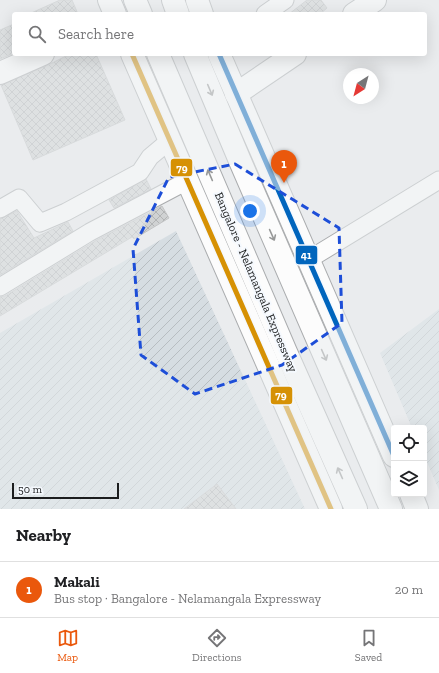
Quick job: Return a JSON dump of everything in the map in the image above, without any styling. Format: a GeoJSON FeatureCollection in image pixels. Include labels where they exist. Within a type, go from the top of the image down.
{"type":"FeatureCollection","features":[{"type":"Feature","properties":{"kind":"main road"},"geometry":{"type":"LineString","coordinates":[[109,0],[114,12]]}},
{"type":"Feature","properties":{"kind":"main road"},"geometry":{"type":"LineString","coordinates":[[135,0],[140,12]]}},
{"type":"Feature","properties":{"kind":"main road"},"geometry":{"type":"LineString","coordinates":[[173,0],[177,12]]}},
{"type":"Feature","properties":{"kind":"main road"},"geometry":{"type":"LineString","coordinates":[[197,0],[201,12]]}},
{"type":"Feature","properties":{"kind":"main road"},"geometry":{"type":"LineString","coordinates":[[357,12],[375,0]]}},
{"type":"Feature","properties":{"kind":"main road"},"geometry":{"type":"LineString","coordinates":[[0,73],[38,56]]}},
{"type":"Feature","properties":{"kind":"main road"},"geometry":{"type":"LineString","coordinates":[[133,56],[331,509]]}},
{"type":"Feature","properties":{"kind":"main road","name":"Bangalore - Nelamangala Expressway"},"geometry":{"type":"LineString","coordinates":[[159,56],[286,352],[356,509]]}},
{"type":"Feature","properties":{"kind":"main road"},"geometry":{"type":"LineString","coordinates":[[196,56],[391,509]]}},
{"type":"Feature","properties":{"kind":"main road"},"geometry":{"type":"LineString","coordinates":[[220,56],[391,449]]}},
{"type":"Feature","properties":{"kind":"main road"},"geometry":{"type":"LineString","coordinates":[[236,94],[292,56]]}},
{"type":"Feature","properties":{"kind":"main road"},"geometry":{"type":"LineString","coordinates":[[412,497],[417,509]]}},
{"type":"Feature","properties":{"kind":"street"},"geometry":{"type":"LineString","coordinates":[[268,12],[285,0]]}},
{"type":"Feature","properties":{"kind":"street"},"geometry":{"type":"LineString","coordinates":[[0,209],[19,198],[40,223],[66,212],[140,172],[150,157],[170,141]]}},
{"type":"Feature","properties":{"kind":"street"},"geometry":{"type":"LineString","coordinates":[[308,260],[439,180]]}},
{"type":"Feature","properties":{"kind":"street"},"geometry":{"type":"LineString","coordinates":[[0,287],[90,232],[187,182]]}},
{"type":"Feature","properties":{"kind":"highlighted area"},"geometry":{"type":"Polygon","coordinates":[[[235,164],[339,228],[342,323],[282,365],[195,394],[141,355],[133,249],[169,177],[235,164]]]}},
{"type":"Feature","properties":{"kind":"shaded area"},"geometry":{"type":"Polygon","coordinates":[[[176,231],[305,509],[0,509],[0,333],[176,231]]]}},
{"type":"Feature","properties":{"kind":"shaded area"},"geometry":{"type":"Polygon","coordinates":[[[439,309],[439,490],[427,462],[427,425],[411,425],[380,353],[439,309]]]}},
{"type":"Feature","properties":{"kind":"building"},"geometry":{"type":"Polygon","coordinates":[[[60,0],[72,0],[77,12],[33,12],[60,0]]]}},
{"type":"Feature","properties":{"kind":"building"},"geometry":{"type":"Polygon","coordinates":[[[307,0],[321,0],[327,8],[322,12],[292,12],[307,0]]]}},
{"type":"Feature","properties":{"kind":"building"},"geometry":{"type":"Polygon","coordinates":[[[12,25],[12,54],[0,59],[0,30],[12,25]]]}},
{"type":"Feature","properties":{"kind":"building"},"geometry":{"type":"Polygon","coordinates":[[[66,56],[97,56],[125,120],[33,160],[1,85],[66,56]]]}},
{"type":"Feature","properties":{"kind":"building"},"geometry":{"type":"Polygon","coordinates":[[[146,179],[151,189],[114,208],[109,200],[146,179]]]}},
{"type":"Feature","properties":{"kind":"building"},"geometry":{"type":"Polygon","coordinates":[[[162,206],[169,218],[134,239],[132,237],[0,316],[0,297],[5,296],[95,241],[162,206]]]}},
{"type":"Feature","properties":{"kind":"building"},"geometry":{"type":"Polygon","coordinates":[[[17,211],[34,238],[68,222],[73,231],[0,275],[0,219],[17,211]]]}},
{"type":"Feature","properties":{"kind":"building"},"geometry":{"type":"Polygon","coordinates":[[[217,484],[236,509],[184,509],[217,484]]]}},
{"type":"Feature","properties":{"kind":"transit line","name":"79"},"geometry":{"type":"LineString","coordinates":[[133,56],[331,509]]}},
{"type":"Feature","properties":{"kind":"transit line","name":"41"},"geometry":{"type":"LineString","coordinates":[[220,56],[391,449]]}},
{"type":"Feature","properties":{"kind":"place","name":"Makali"},"geometry":{"type":"Point","coordinates":[284,183]}}]}
